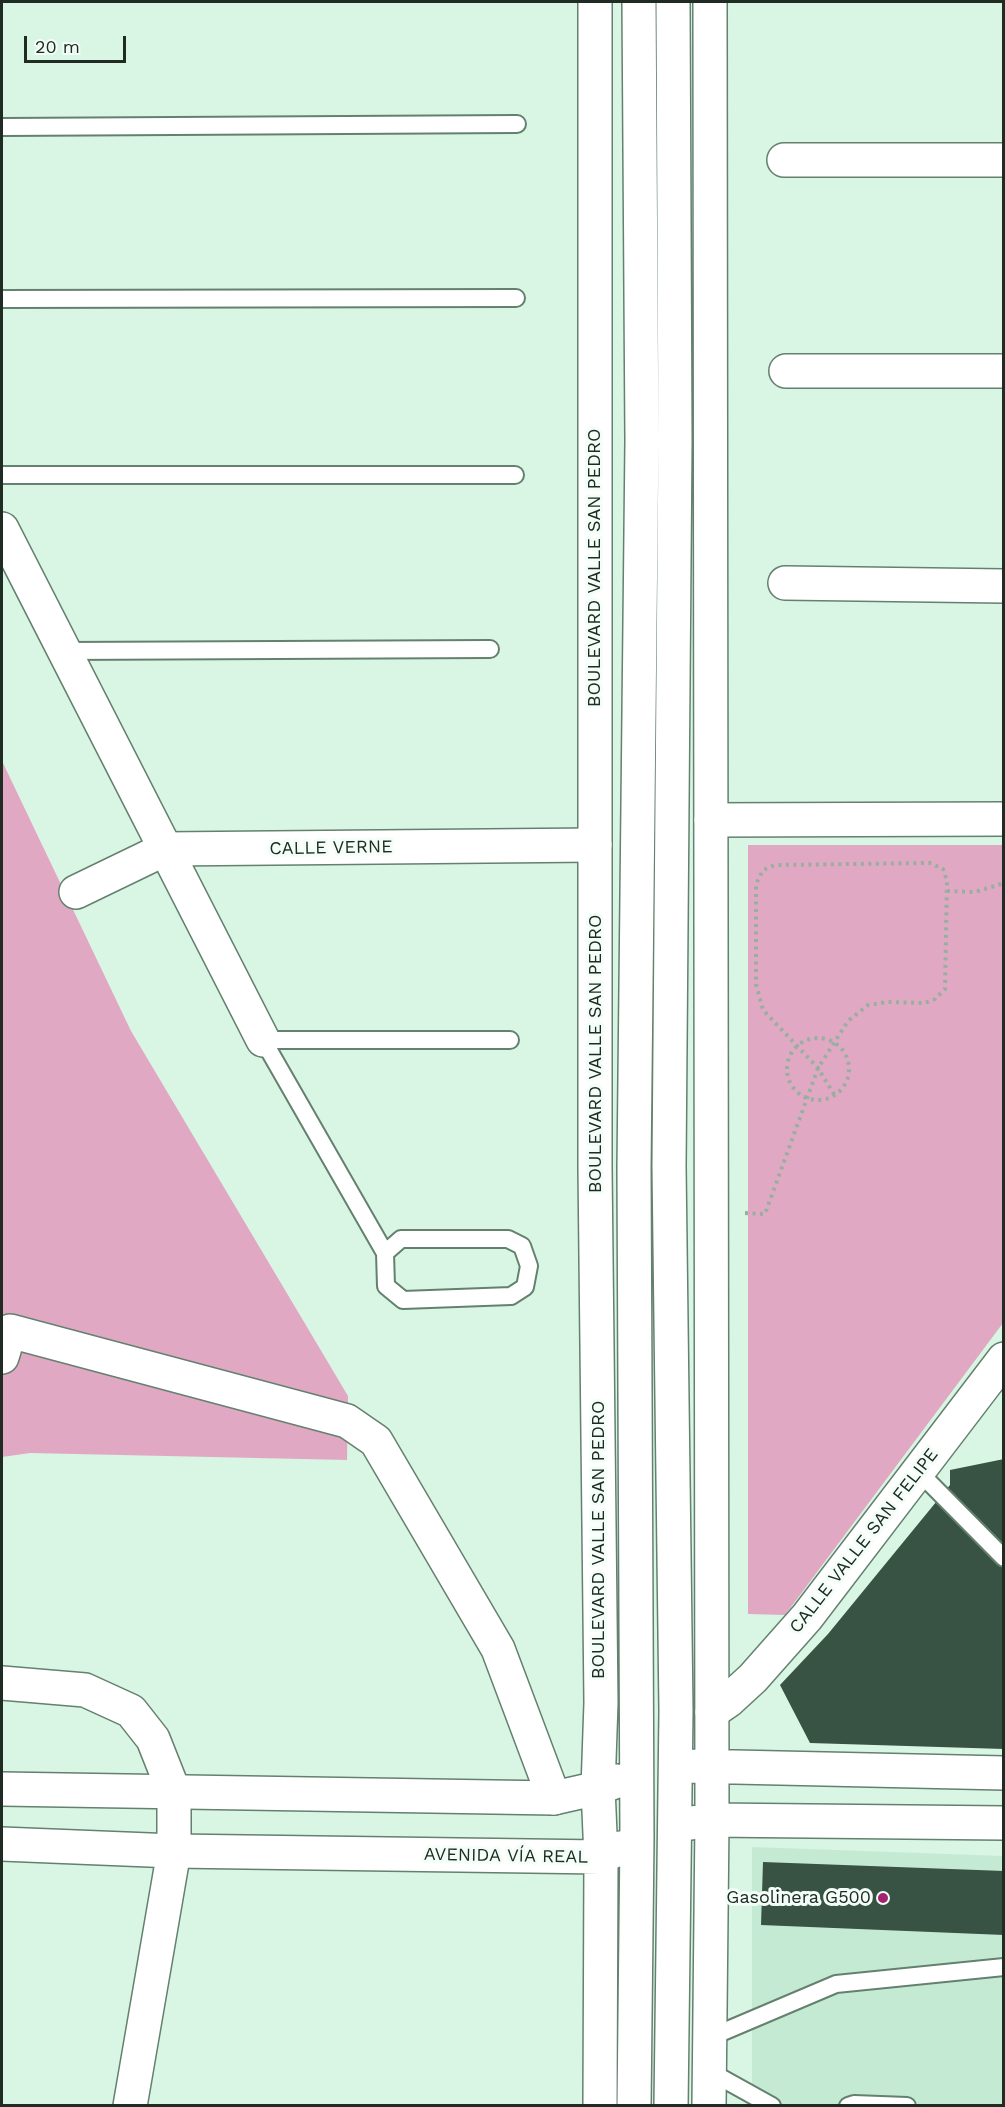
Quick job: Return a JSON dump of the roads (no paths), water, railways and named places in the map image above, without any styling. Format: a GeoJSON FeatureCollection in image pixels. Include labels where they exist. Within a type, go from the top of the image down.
{"type":"FeatureCollection","features":[{"type":"Feature","properties":{"kind":"main road","name":"BOULEVARD VALLE SAN PEDRO"},"geometry":{"type":"LineString","coordinates":[[595,2],[600,2106]]}},
{"type":"Feature","properties":{"kind":"main road","name":"BOULEVARD VALLE SAN PEDRO"},"geometry":{"type":"LineString","coordinates":[[634,2106],[637,1839],[634,1167],[642,441],[639,2]]}},
{"type":"Feature","properties":{"kind":"main road"},"geometry":{"type":"LineString","coordinates":[[671,2106],[676,1711],[669,1166],[675,441],[673,2]]}},
{"type":"Feature","properties":{"kind":"main road"},"geometry":{"type":"LineString","coordinates":[[709,2106],[712,1820],[710,2]]}},
{"type":"Feature","properties":{"kind":"main road"},"geometry":{"type":"LineString","coordinates":[[784,160],[1004,160]]}},
{"type":"Feature","properties":{"kind":"main road"},"geometry":{"type":"LineString","coordinates":[[786,371],[1004,371]]}},
{"type":"Feature","properties":{"kind":"main road"},"geometry":{"type":"LineString","coordinates":[[595,441],[711,441]]}},
{"type":"Feature","properties":{"kind":"main road"},"geometry":{"type":"LineString","coordinates":[[2,529],[263,1040]]}},
{"type":"Feature","properties":{"kind":"main road"},"geometry":{"type":"LineString","coordinates":[[785,583],[1004,586]]}},
{"type":"Feature","properties":{"kind":"main road"},"geometry":{"type":"LineString","coordinates":[[711,820],[1004,819]]}},
{"type":"Feature","properties":{"kind":"main road","name":"CALLE VERNE"},"geometry":{"type":"LineString","coordinates":[[76,892],[165,849],[596,845]]}},
{"type":"Feature","properties":{"kind":"main road"},"geometry":{"type":"LineString","coordinates":[[596,1168],[711,1165]]}},
{"type":"Feature","properties":{"kind":"main road"},"geometry":{"type":"LineString","coordinates":[[6,1344],[347,1421],[376,1441],[498,1649],[554,1798]]}},
{"type":"Feature","properties":{"kind":"main road","name":"CALLE VALLE SAN FELIPE"},"geometry":{"type":"LineString","coordinates":[[712,1712],[753,1678],[807,1617],[1004,1359]]}},
{"type":"Feature","properties":{"kind":"main road"},"geometry":{"type":"LineString","coordinates":[[2,1683],[85,1690],[131,1712],[153,1739],[174,1792],[174,1851],[130,2106]]}},
{"type":"Feature","properties":{"kind":"main road"},"geometry":{"type":"LineString","coordinates":[[2,1789],[554,1798],[598,1788],[635,1774],[675,1766],[1004,1773]]}},
{"type":"Feature","properties":{"kind":"main road","name":"AVENIDA VÍA REAL"},"geometry":{"type":"LineString","coordinates":[[2,1844],[174,1851],[601,1857],[637,1839],[674,1825],[712,1820],[1004,1822]]}},
{"type":"Feature","properties":{"kind":"lane"},"geometry":{"type":"LineString","coordinates":[[2,127],[517,124]]}},
{"type":"Feature","properties":{"kind":"lane"},"geometry":{"type":"LineString","coordinates":[[2,299],[516,298]]}},
{"type":"Feature","properties":{"kind":"lane"},"geometry":{"type":"LineString","coordinates":[[2,475],[514,475]]}},
{"type":"Feature","properties":{"kind":"lane"},"geometry":{"type":"LineString","coordinates":[[64,651],[490,649]]}},
{"type":"Feature","properties":{"kind":"lane"},"geometry":{"type":"LineString","coordinates":[[385,1253],[401,1239],[508,1239],[522,1246],[529,1266],[525,1287],[511,1296],[403,1300],[386,1286],[385,1253],[263,1040],[510,1040]]}},
{"type":"Feature","properties":{"kind":"lane"},"geometry":{"type":"LineString","coordinates":[[919,1472],[1004,1558]]}},
{"type":"Feature","properties":{"kind":"lane"},"geometry":{"type":"LineString","coordinates":[[711,2037],[836,1984],[1004,1967]]}},
{"type":"Feature","properties":{"kind":"lane"},"geometry":{"type":"LineString","coordinates":[[710,2071],[772,2106]]}},
{"type":"Feature","properties":{"kind":"lane"},"geometry":{"type":"LineString","coordinates":[[848,2106],[854,2104],[907,2106]]}},
{"type":"Feature","properties":{"kind":"place","name":"Gasolinera G500"},"geometry":{"type":"Point","coordinates":[883,1898]}}]}
